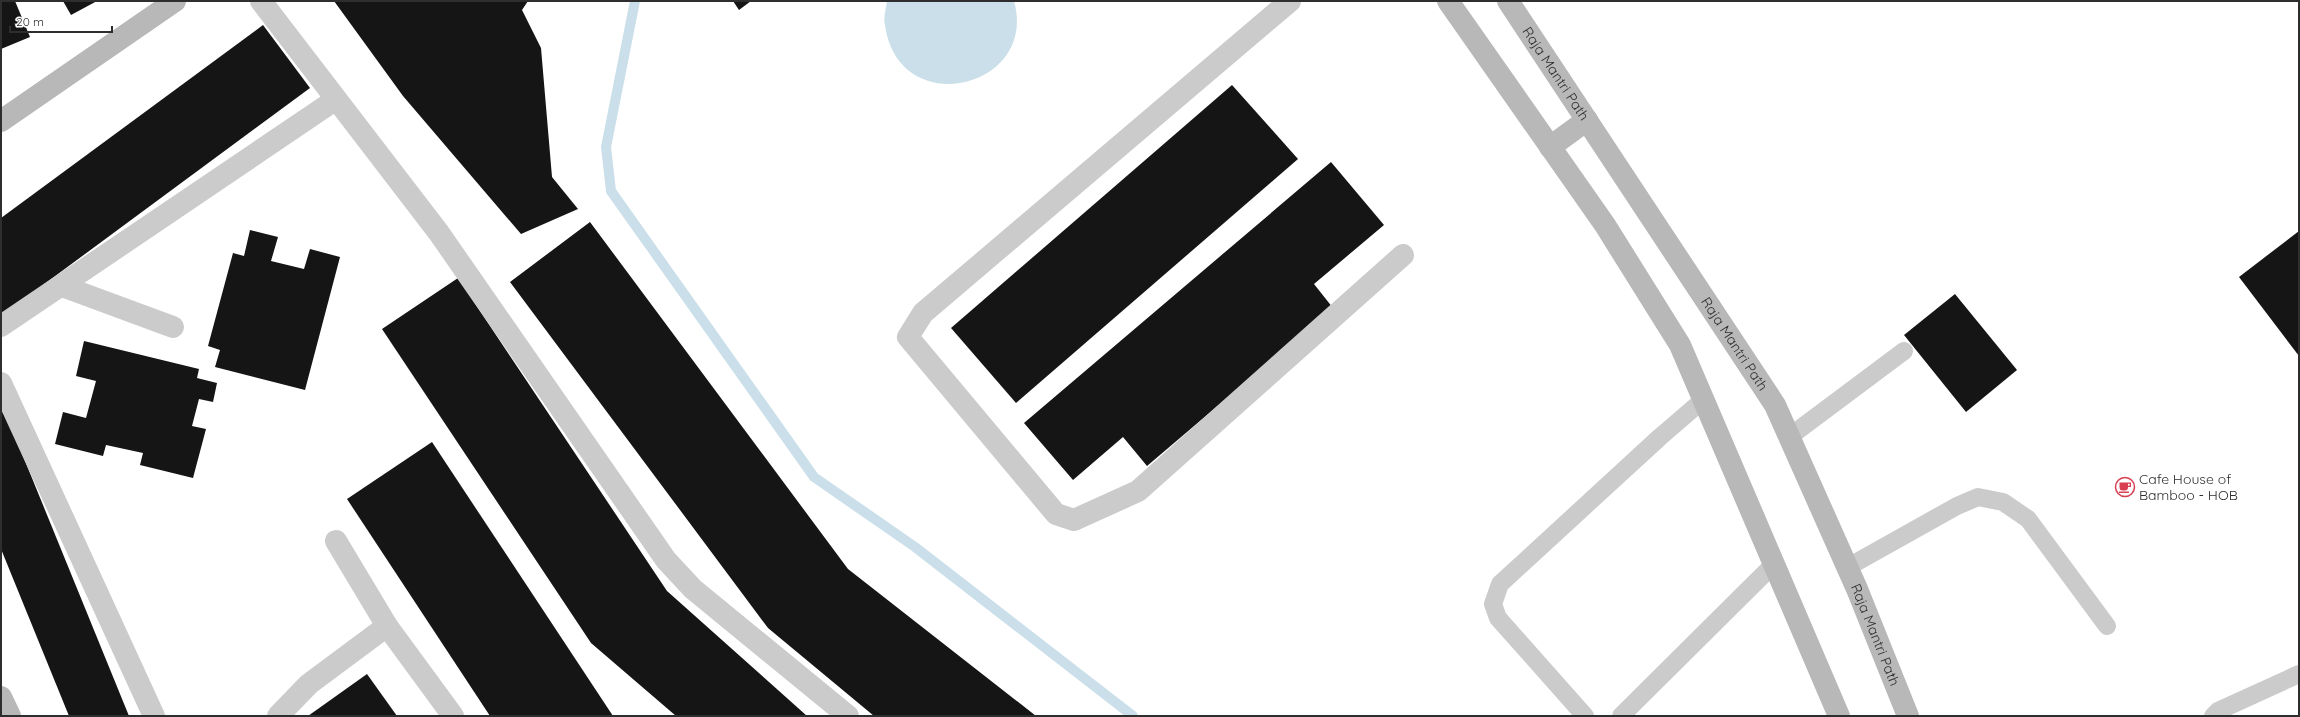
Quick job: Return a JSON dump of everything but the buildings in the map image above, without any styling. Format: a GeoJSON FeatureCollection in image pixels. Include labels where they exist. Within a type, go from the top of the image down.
{"type":"FeatureCollection","features":[{"type":"Feature","properties":{"kind":"main road"},"geometry":{"type":"LineString","coordinates":[[1,122],[175,1]]}},
{"type":"Feature","properties":{"kind":"main road"},"geometry":{"type":"LineString","coordinates":[[1448,1],[1605,225],[1680,345],[1839,716]]}},
{"type":"Feature","properties":{"kind":"main road","name":"Raja Mantri Path"},"geometry":{"type":"LineString","coordinates":[[1508,1],[1775,405],[1848,567],[1908,716]]}},
{"type":"Feature","properties":{"kind":"main road"},"geometry":{"type":"LineString","coordinates":[[1550,147],[1587,120]]}},
{"type":"Feature","properties":{"kind":"main road"},"geometry":{"type":"LineString","coordinates":[[1,697],[10,716]]}},
{"type":"Feature","properties":{"kind":"street"},"geometry":{"type":"LineString","coordinates":[[261,1],[335,100],[439,233],[666,560],[698,594],[848,716]]}},
{"type":"Feature","properties":{"kind":"street"},"geometry":{"type":"LineString","coordinates":[[1290,1],[923,313],[908,337],[1056,514],[1074,520],[1138,491],[1404,255]]}},
{"type":"Feature","properties":{"kind":"street"},"geometry":{"type":"LineString","coordinates":[[1,326],[335,100]]}},
{"type":"Feature","properties":{"kind":"street"},"geometry":{"type":"LineString","coordinates":[[62,286],[174,328]]}},
{"type":"Feature","properties":{"kind":"street"},"geometry":{"type":"LineString","coordinates":[[1,383],[154,716]]}},
{"type":"Feature","properties":{"kind":"street"},"geometry":{"type":"LineString","coordinates":[[336,541],[387,626],[452,716]]}},
{"type":"Feature","properties":{"kind":"street"},"geometry":{"type":"LineString","coordinates":[[278,716],[309,684],[387,626]]}},
{"type":"Feature","properties":{"kind":"lane"},"geometry":{"type":"LineString","coordinates":[[1789,437],[1904,351]]}},
{"type":"Feature","properties":{"kind":"lane"},"geometry":{"type":"LineString","coordinates":[[1585,716],[1498,618],[1493,604],[1500,584],[1660,437],[1703,400]]}},
{"type":"Feature","properties":{"kind":"lane"},"geometry":{"type":"LineString","coordinates":[[1848,567],[1957,506],[1978,498],[2003,502],[2028,519],[2107,626]]}},
{"type":"Feature","properties":{"kind":"lane"},"geometry":{"type":"LineString","coordinates":[[1621,716],[1774,564]]}},
{"type":"Feature","properties":{"kind":"lane"},"geometry":{"type":"LineString","coordinates":[[2213,716],[2218,711],[2299,674]]}},
{"type":"Feature","properties":{"kind":"water"},"geometry":{"type":"Polygon","coordinates":[[[887,1],[1014,1],[1016,31],[1006,56],[988,73],[964,82],[938,83],[914,75],[895,55],[884,22],[887,1]]]}},
{"type":"Feature","properties":{"kind":"waterway"},"geometry":{"type":"LineString","coordinates":[[635,1],[606,147],[611,191],[814,477],[915,547],[1133,716]]}},
{"type":"Feature","properties":{"kind":"place","name":"Cafe House of Bamboo - HOB"},"geometry":{"type":"Point","coordinates":[2125,487]}}]}
